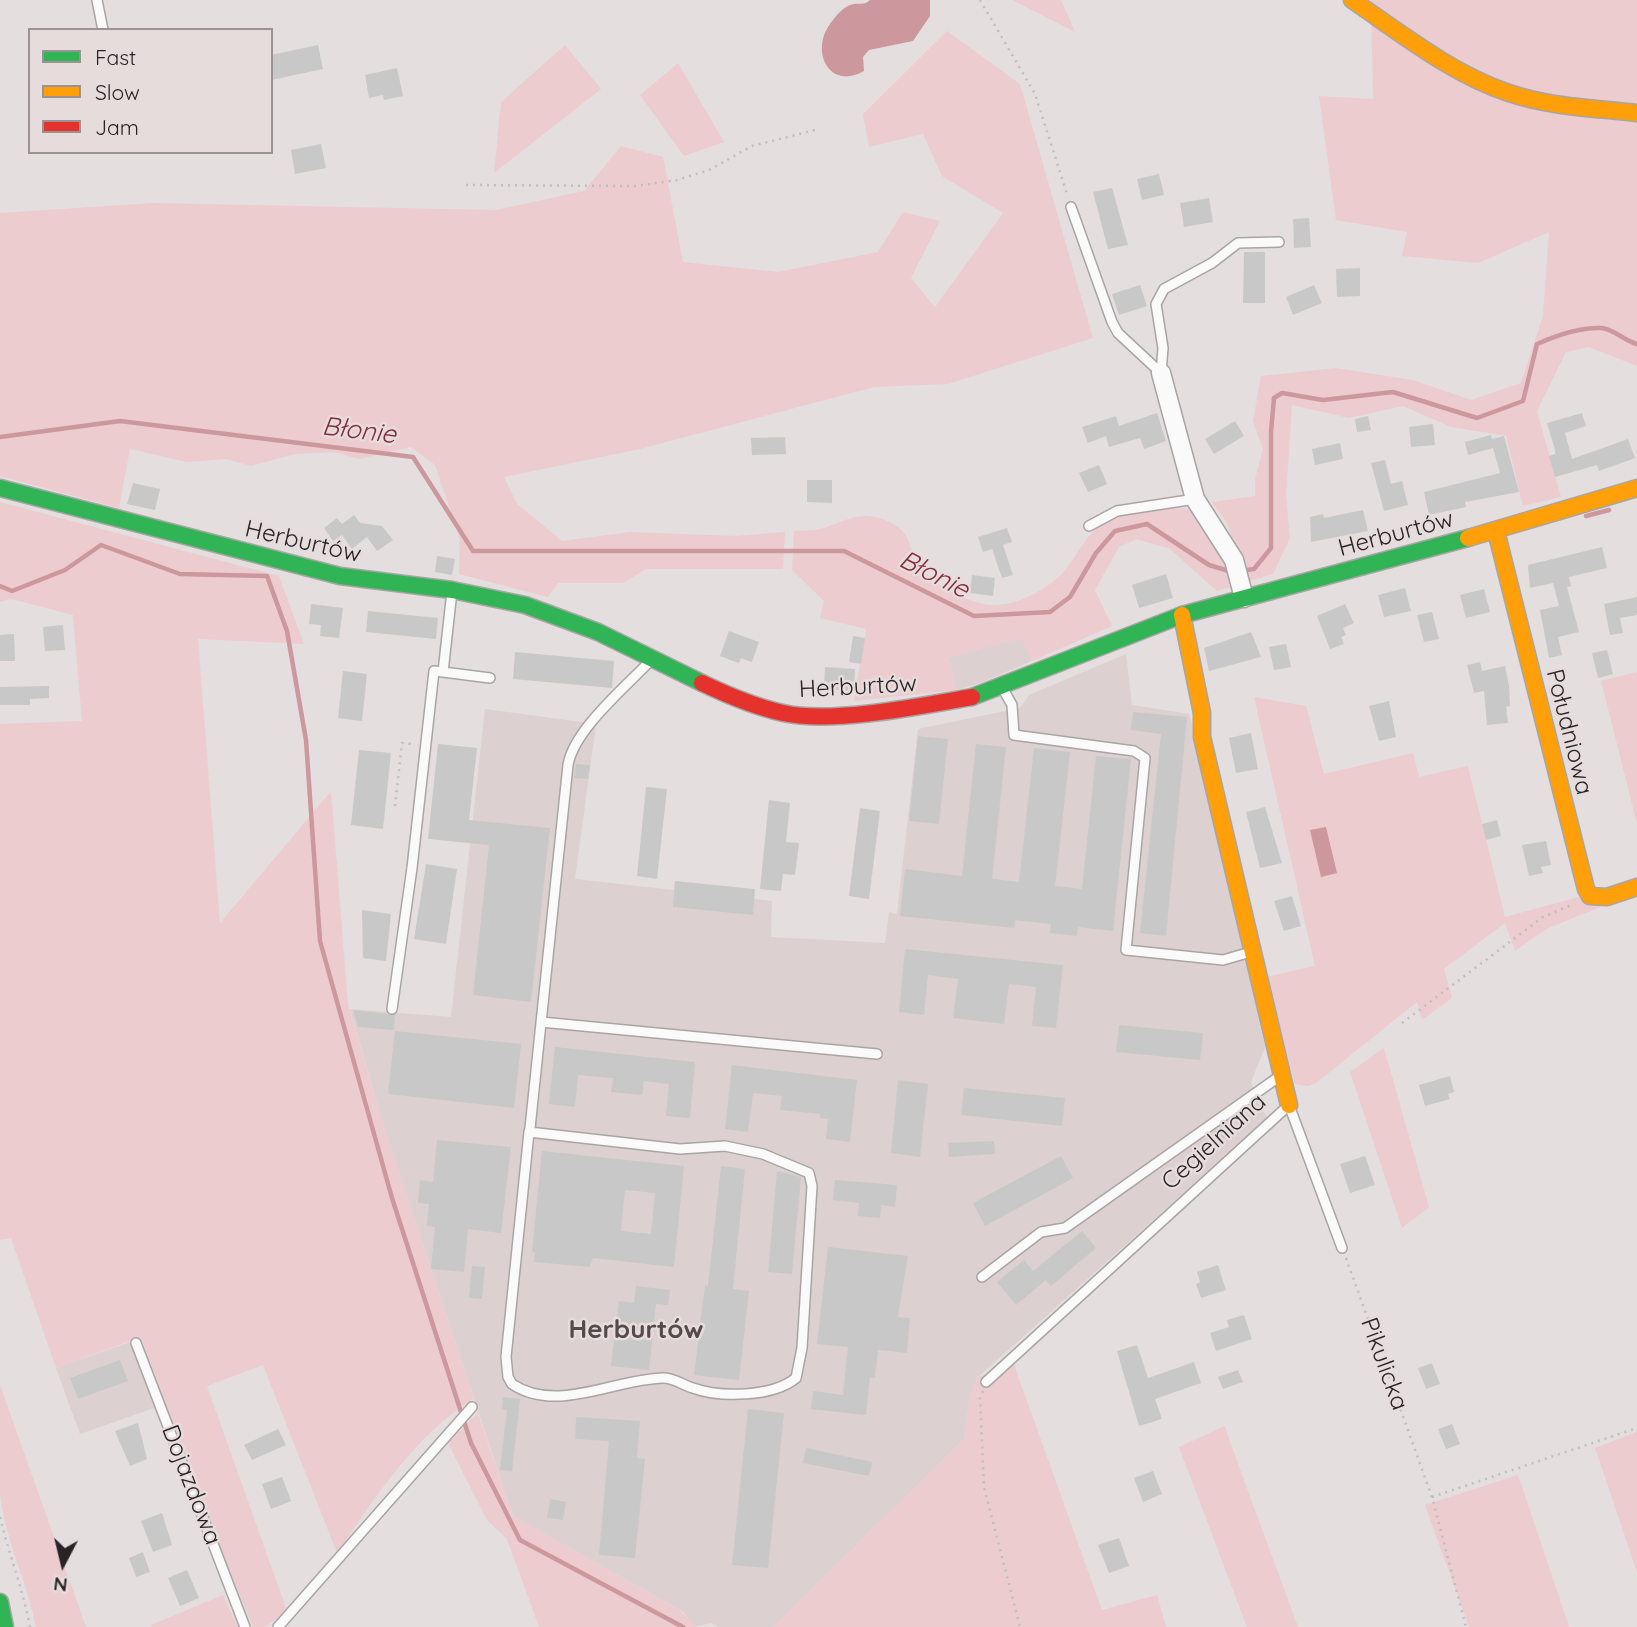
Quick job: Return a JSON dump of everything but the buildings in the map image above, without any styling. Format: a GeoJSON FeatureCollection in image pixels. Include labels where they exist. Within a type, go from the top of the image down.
{"type":"FeatureCollection","features":[{"type":"Feature","properties":{"kind":"street"},"geometry":{"type":"LineString","coordinates":[[1352,0],[1476,78],[1508,93],[1552,103],[1637,113]]}},
{"type":"Feature","properties":{"kind":"street"},"geometry":{"type":"LineString","coordinates":[[1161,373],[1195,499],[1234,560],[1243,592]]}},
{"type":"Feature","properties":{"kind":"street","name":"Herburtów"},"geometry":{"type":"LineString","coordinates":[[0,488],[340,576],[500,598],[544,611],[653,658],[721,692],[784,713],[856,713],[910,708],[973,697],[1082,652],[1243,592],[1496,531],[1637,488]]}},
{"type":"Feature","properties":{"kind":"street","name":"Południowa"},"geometry":{"type":"LineString","coordinates":[[1496,531],[1581,874],[1590,896]]}},
{"type":"Feature","properties":{"kind":"street","name":"Cegielniana"},"geometry":{"type":"LineString","coordinates":[[1182,615],[1202,713],[1202,737],[1289,1105]]}},
{"type":"Feature","properties":{"kind":"street"},"geometry":{"type":"LineString","coordinates":[[1590,896],[1607,897],[1637,887]]}},
{"type":"Feature","properties":{"kind":"street"},"geometry":{"type":"LineString","coordinates":[[0,1602],[5,1627]]}},
{"type":"Feature","properties":{"kind":"lane"},"geometry":{"type":"LineString","coordinates":[[97,0],[103,28]]}},
{"type":"Feature","properties":{"kind":"lane"},"geometry":{"type":"LineString","coordinates":[[1072,207],[1112,322],[1118,332],[1161,373]]}},
{"type":"Feature","properties":{"kind":"lane"},"geometry":{"type":"LineString","coordinates":[[1161,373],[1163,348],[1156,304],[1164,289],[1212,263],[1238,243],[1279,242]]}},
{"type":"Feature","properties":{"kind":"lane"},"geometry":{"type":"LineString","coordinates":[[1089,526],[1116,511],[1195,499]]}},
{"type":"Feature","properties":{"kind":"lane"},"geometry":{"type":"LineString","coordinates":[[443,672],[452,590]]}},
{"type":"Feature","properties":{"kind":"lane"},"geometry":{"type":"LineString","coordinates":[[529,1132],[680,1150],[725,1146],[763,1154],[809,1173],[812,1186],[802,1348],[796,1378],[774,1391],[755,1393],[704,1391],[667,1378],[576,1395],[536,1395],[512,1384],[506,1357],[529,1132],[569,755],[587,728],[653,658]]}},
{"type":"Feature","properties":{"kind":"lane"},"geometry":{"type":"LineString","coordinates":[[392,1009],[434,671],[490,678]]}},
{"type":"Feature","properties":{"kind":"lane"},"geometry":{"type":"LineString","coordinates":[[1002,686],[1012,705],[1014,735],[1134,751],[1144,758],[1126,950],[1223,960],[1251,952]]}},
{"type":"Feature","properties":{"kind":"lane"},"geometry":{"type":"LineString","coordinates":[[541,1023],[877,1054]]}},
{"type":"Feature","properties":{"kind":"lane"},"geometry":{"type":"LineString","coordinates":[[982,1277],[1041,1232],[1065,1228],[1281,1076]]}},
{"type":"Feature","properties":{"kind":"lane"},"geometry":{"type":"LineString","coordinates":[[1289,1105],[1342,1248]]}},
{"type":"Feature","properties":{"kind":"lane","name":"Cegielniana"},"geometry":{"type":"LineString","coordinates":[[986,1382],[1289,1105]]}},
{"type":"Feature","properties":{"kind":"lane","name":"Dojazdowa"},"geometry":{"type":"LineString","coordinates":[[136,1343],[245,1627]]}},
{"type":"Feature","properties":{"kind":"lane"},"geometry":{"type":"LineString","coordinates":[[278,1627],[472,1407]]}},
{"type":"Feature","properties":{"kind":"path"},"geometry":{"type":"LineString","coordinates":[[980,0],[1035,94],[1072,207]]}},
{"type":"Feature","properties":{"kind":"path"},"geometry":{"type":"LineString","coordinates":[[466,185],[636,186],[677,180],[709,170],[752,146],[815,130]]}},
{"type":"Feature","properties":{"kind":"path"},"geometry":{"type":"LineString","coordinates":[[395,806],[402,743],[426,745]]}},
{"type":"Feature","properties":{"kind":"path"},"geometry":{"type":"LineString","coordinates":[[1402,1023],[1543,917],[1590,896]]}},
{"type":"Feature","properties":{"kind":"path","name":"Pikulicka"},"geometry":{"type":"LineString","coordinates":[[1342,1248],[1432,1497],[1466,1627]]}},
{"type":"Feature","properties":{"kind":"path"},"geometry":{"type":"LineString","coordinates":[[986,1382],[980,1398],[984,1487],[1020,1627]]}},
{"type":"Feature","properties":{"kind":"path"},"geometry":{"type":"LineString","coordinates":[[1432,1497],[1637,1428]]}},
{"type":"Feature","properties":{"kind":"path"},"geometry":{"type":"LineString","coordinates":[[0,1517],[10,1562],[24,1593],[30,1627]]}},
{"type":"Feature","properties":{"kind":"shaded area"},"geometry":{"type":"Polygon","coordinates":[[[870,0],[930,0],[930,16],[913,41],[869,50],[863,57],[864,71],[852,76],[841,76],[826,65],[822,46],[824,35],[844,8],[870,0]]]}},
{"type":"Feature","properties":{"kind":"shaded area"},"geometry":{"type":"Polygon","coordinates":[[[1012,0],[1061,0],[1075,32],[1012,0]]]}},
{"type":"Feature","properties":{"kind":"shaded area"},"geometry":{"type":"Polygon","coordinates":[[[1371,0],[1637,0],[1637,366],[1589,347],[1566,352],[1537,411],[1561,497],[1523,506],[1506,436],[1451,427],[1403,406],[1349,418],[1292,405],[1286,496],[1290,538],[1273,574],[1246,582],[1227,523],[1212,502],[1255,496],[1255,479],[1263,449],[1253,421],[1261,376],[1336,368],[1413,380],[1471,400],[1521,383],[1543,316],[1549,232],[1478,263],[1402,256],[1407,232],[1336,220],[1319,96],[1373,99],[1371,0]]]}},
{"type":"Feature","properties":{"kind":"shaded area"},"geometry":{"type":"Polygon","coordinates":[[[947,31],[1020,84],[1093,338],[948,384],[874,387],[640,449],[504,477],[517,504],[562,541],[630,532],[736,536],[785,532],[783,569],[646,569],[623,583],[558,583],[548,597],[459,574],[460,539],[435,465],[411,447],[359,459],[334,452],[295,454],[251,466],[226,459],[187,462],[130,449],[119,508],[0,476],[0,213],[153,203],[496,210],[584,191],[621,146],[663,157],[683,262],[778,272],[878,252],[903,212],[940,221],[911,278],[935,307],[1003,213],[942,176],[923,134],[869,147],[863,114],[947,31]]]}},
{"type":"Feature","properties":{"kind":"shaded area"},"geometry":{"type":"Polygon","coordinates":[[[565,45],[601,89],[494,173],[501,102],[565,45]]]}},
{"type":"Feature","properties":{"kind":"shaded area"},"geometry":{"type":"Polygon","coordinates":[[[678,63],[724,142],[684,156],[640,95],[678,63]]]}},
{"type":"Feature","properties":{"kind":"shaded area"},"geometry":{"type":"Polygon","coordinates":[[[0,502],[279,576],[304,644],[198,639],[220,923],[331,791],[348,1004],[384,1127],[474,1399],[453,1413],[415,1448],[337,1553],[263,1365],[207,1386],[287,1611],[265,1627],[253,1627],[200,1498],[141,1337],[56,1368],[11,1238],[0,1240],[0,724],[82,721],[73,615],[11,599],[0,602],[0,502]]]}},
{"type":"Feature","properties":{"kind":"shaded area"},"geometry":{"type":"Polygon","coordinates":[[[1161,509],[1189,510],[1205,522],[1224,555],[1234,586],[1217,591],[1170,549],[1136,539],[1119,547],[1095,590],[1112,626],[1032,661],[1021,639],[948,657],[956,690],[854,701],[866,629],[820,618],[824,601],[792,570],[794,531],[820,529],[850,518],[873,517],[901,530],[917,563],[937,582],[974,602],[1003,604],[1023,599],[1053,582],[1067,568],[1088,537],[1104,523],[1125,514],[1161,509]]]}},
{"type":"Feature","properties":{"kind":"shaded area"},"geometry":{"type":"Polygon","coordinates":[[[1022,638],[1032,661],[956,690],[948,657],[1022,638]]]}},
{"type":"Feature","properties":{"kind":"shaded area"},"geometry":{"type":"Polygon","coordinates":[[[1126,654],[1132,705],[1189,714],[1265,1047],[1251,1082],[1267,1118],[977,1378],[969,1400],[965,1438],[774,1627],[718,1627],[711,1623],[695,1627],[683,1612],[513,1516],[384,1127],[350,1009],[451,1017],[485,709],[596,724],[575,879],[772,901],[771,937],[885,943],[889,912],[897,914],[918,729],[1020,708],[1029,695],[1126,654]]]}},
{"type":"Feature","properties":{"kind":"shaded area"},"geometry":{"type":"Polygon","coordinates":[[[1637,672],[1637,824],[1601,681],[1637,672]]]}},
{"type":"Feature","properties":{"kind":"shaded area"},"geometry":{"type":"Polygon","coordinates":[[[1254,697],[1306,706],[1324,774],[1413,753],[1419,777],[1468,766],[1505,917],[1579,897],[1610,903],[1546,929],[1515,951],[1505,923],[1444,969],[1452,998],[1422,1020],[1417,1002],[1316,1083],[1308,1086],[1295,1084],[1266,977],[1315,966],[1254,697]]]}},
{"type":"Feature","properties":{"kind":"shaded area"},"geometry":{"type":"Polygon","coordinates":[[[1326,827],[1337,873],[1321,877],[1310,830],[1326,827]]]}},
{"type":"Feature","properties":{"kind":"shaded area"},"geometry":{"type":"Polygon","coordinates":[[[1384,1048],[1429,1207],[1402,1228],[1350,1072],[1384,1048]]]}},
{"type":"Feature","properties":{"kind":"shaded area"},"geometry":{"type":"Polygon","coordinates":[[[130,1342],[154,1408],[80,1434],[56,1368],[130,1342]]]}},
{"type":"Feature","properties":{"kind":"shaded area"},"geometry":{"type":"Polygon","coordinates":[[[1013,1362],[1102,1610],[1157,1595],[1166,1627],[774,1627],[965,1438],[969,1399],[977,1378],[1013,1362]]]}},
{"type":"Feature","properties":{"kind":"shaded area"},"geometry":{"type":"Polygon","coordinates":[[[0,1385],[86,1627],[36,1627],[11,1544],[0,1492],[0,1385]]]}},
{"type":"Feature","properties":{"kind":"shaded area"},"geometry":{"type":"Polygon","coordinates":[[[478,1413],[513,1516],[679,1610],[695,1627],[539,1627],[507,1539],[487,1520],[448,1443],[478,1413]]]}},
{"type":"Feature","properties":{"kind":"shaded area"},"geometry":{"type":"Polygon","coordinates":[[[1225,1426],[1298,1627],[1247,1627],[1179,1447],[1225,1426]]]}},
{"type":"Feature","properties":{"kind":"shaded area"},"geometry":{"type":"Polygon","coordinates":[[[1637,1432],[1637,1572],[1595,1448],[1637,1432]]]}},
{"type":"Feature","properties":{"kind":"shaded area"},"geometry":{"type":"Polygon","coordinates":[[[1518,1475],[1569,1627],[1469,1627],[1425,1505],[1518,1475]]]}},
{"type":"Feature","properties":{"kind":"shaded area"},"geometry":{"type":"Polygon","coordinates":[[[223,1595],[238,1627],[151,1625],[223,1595]]]}},
{"type":"Feature","properties":{"kind":"waterway","name":"Błonie"},"geometry":{"type":"LineString","coordinates":[[1240,571],[1254,569],[1271,548],[1271,432],[1274,398],[1282,393],[1323,400],[1393,392],[1477,418],[1523,401],[1537,344],[1569,332],[1602,328],[1637,344]]}},
{"type":"Feature","properties":{"kind":"waterway","name":"Błonie"},"geometry":{"type":"LineString","coordinates":[[0,437],[120,421],[413,457],[473,551],[844,551],[974,616],[1050,612],[1070,597],[1096,553],[1115,531],[1147,524],[1209,565],[1232,572]]}},
{"type":"Feature","properties":{"kind":"waterway"},"geometry":{"type":"LineString","coordinates":[[1586,516],[1609,510]]}},
{"type":"Feature","properties":{"kind":"waterway"},"geometry":{"type":"LineString","coordinates":[[0,586],[12,591],[65,570],[101,545],[180,574],[267,576],[287,631],[306,740],[320,941],[392,1198],[471,1443],[520,1540],[683,1627]]}},
{"type":"Feature","properties":{"kind":"traffic: fast"},"geometry":{"type":"LineString","coordinates":[[0,488],[340,576],[452,590],[525,605],[598,632],[702,683]]}},
{"type":"Feature","properties":{"kind":"traffic: fast"},"geometry":{"type":"LineString","coordinates":[[972,697],[1182,615],[1468,538]]}},
{"type":"Feature","properties":{"kind":"traffic: fast"},"geometry":{"type":"LineString","coordinates":[[0,1602],[5,1627]]}},
{"type":"Feature","properties":{"kind":"traffic: slow"},"geometry":{"type":"LineString","coordinates":[[1352,0],[1447,64],[1488,85],[1540,101],[1637,113]]}},
{"type":"Feature","properties":{"kind":"traffic: slow"},"geometry":{"type":"LineString","coordinates":[[1468,538],[1637,488]]}},
{"type":"Feature","properties":{"kind":"traffic: slow"},"geometry":{"type":"LineString","coordinates":[[1496,531],[1586,889],[1590,896],[1607,897],[1637,887]]}},
{"type":"Feature","properties":{"kind":"traffic: slow"},"geometry":{"type":"LineString","coordinates":[[1182,615],[1202,713],[1202,737],[1289,1105]]}},
{"type":"Feature","properties":{"kind":"traffic: jam"},"geometry":{"type":"LineString","coordinates":[[702,683],[762,707],[803,716],[851,715],[972,697]]}},
{"type":"Feature","properties":{"kind":"district","name":"Herburtów"},"geometry":{"type":"Point","coordinates":[636,1330]}}]}
